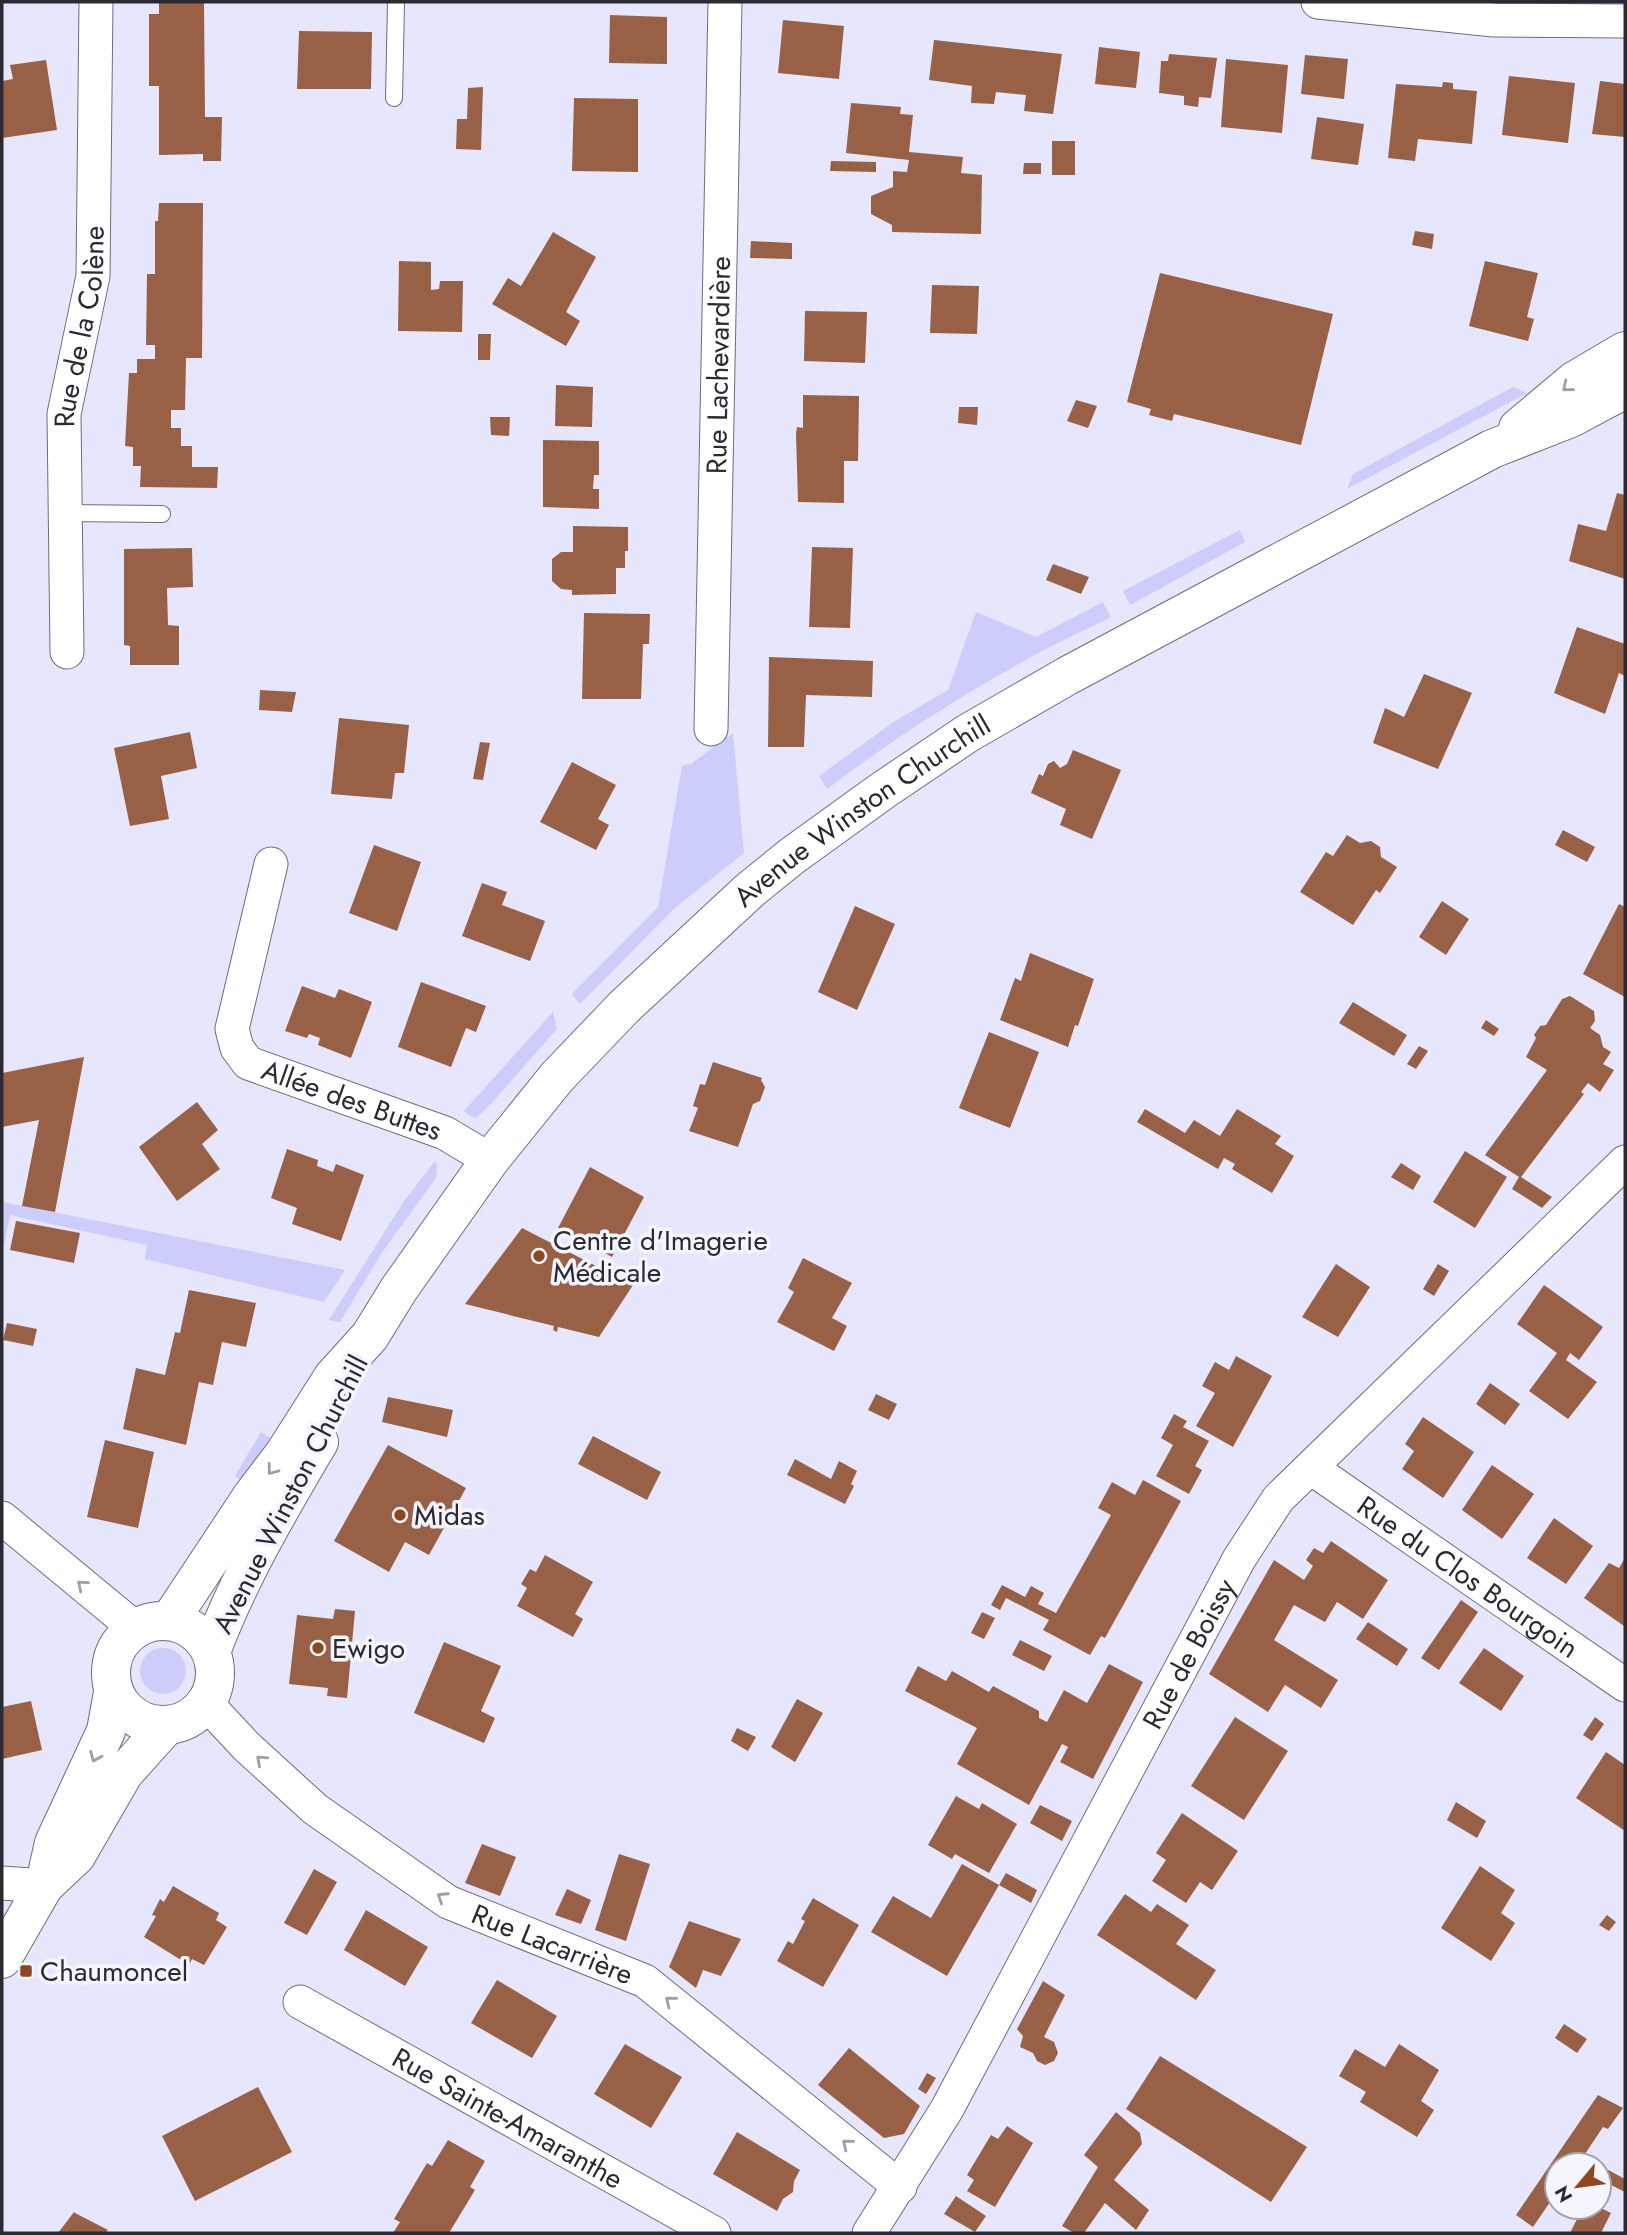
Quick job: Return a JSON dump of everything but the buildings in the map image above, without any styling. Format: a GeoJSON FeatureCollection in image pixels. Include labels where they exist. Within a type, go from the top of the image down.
{"type":"FeatureCollection","features":[{"type":"Feature","properties":{"kind":"street","name":"Rue de la Colène"},"geometry":{"type":"LineString","coordinates":[[67,652],[64,414],[93,276],[96,2]]}},
{"type":"Feature","properties":{"kind":"street","name":"Rue Lachevardière"},"geometry":{"type":"LineString","coordinates":[[711,729],[725,2]]}},
{"type":"Feature","properties":{"kind":"street"},"geometry":{"type":"LineString","coordinates":[[1318,2],[1494,20],[1625,21]]}},
{"type":"Feature","properties":{"kind":"street","name":"Avenue Winston Churchill"},"geometry":{"type":"LineString","coordinates":[[1492,449],[1574,381],[1625,351]]}},
{"type":"Feature","properties":{"kind":"street","name":"Avenue Winston Churchill"},"geometry":{"type":"LineString","coordinates":[[153,1624],[284,1454],[333,1377],[370,1336],[399,1289],[490,1160],[557,1077],[663,968],[750,890],[882,791],[968,733],[1067,676],[1492,449],[1571,418],[1625,389]]}},
{"type":"Feature","properties":{"kind":"street","name":"Allée des Buttes"},"geometry":{"type":"LineString","coordinates":[[271,864],[232,1029],[237,1048],[248,1063],[445,1133],[490,1160]]}},
{"type":"Feature","properties":{"kind":"street","name":"Rue de Boissy"},"geometry":{"type":"LineString","coordinates":[[869,2233],[947,2109],[1239,1559],[1278,1499],[1625,1162]]}},
{"type":"Feature","properties":{"kind":"street","name":"Avenue Winston Churchill"},"geometry":{"type":"LineString","coordinates":[[211,1652],[228,1605],[250,1563],[350,1390],[370,1336]]}},
{"type":"Feature","properties":{"kind":"street","name":"Rue du Clos Bourgoin"},"geometry":{"type":"LineString","coordinates":[[1311,1468],[1625,1685]]}},
{"type":"Feature","properties":{"kind":"street"},"geometry":{"type":"LineString","coordinates":[[2,1518],[153,1624]]}},
{"type":"Feature","properties":{"kind":"street"},"geometry":{"type":"LineString","coordinates":[[44,1886],[54,1843],[106,1731],[113,1692],[110,1674],[113,1656],[122,1639],[153,1624],[187,1626],[201,1637],[211,1652],[216,1669],[214,1687],[206,1703],[196,1714],[182,1722],[152,1724],[137,1719],[123,1707],[113,1692]]}},
{"type":"Feature","properties":{"kind":"street","name":"Rue Lacarrière"},"geometry":{"type":"LineString","coordinates":[[206,1703],[246,1746],[315,1809],[448,1902],[645,1981],[900,2187]]}},
{"type":"Feature","properties":{"kind":"street"},"geometry":{"type":"LineString","coordinates":[[2,1958],[44,1886],[76,1856],[124,1773],[167,1725]]}},
{"type":"Feature","properties":{"kind":"street"},"geometry":{"type":"LineString","coordinates":[[2,1883],[44,1886]]}},
{"type":"Feature","properties":{"kind":"street","name":"Rue Sainte-Amaranthe"},"geometry":{"type":"LineString","coordinates":[[300,2002],[715,2233]]}},
{"type":"Feature","properties":{"kind":"lane"},"geometry":{"type":"LineString","coordinates":[[394,97],[396,2]]}},
{"type":"Feature","properties":{"kind":"lane"},"geometry":{"type":"LineString","coordinates":[[65,513],[162,514]]}},
{"type":"Feature","properties":{"kind":"shaded area"},"geometry":{"type":"Polygon","coordinates":[[[1513,387],[1527,393],[1347,489],[1353,474],[1513,387]]]}},
{"type":"Feature","properties":{"kind":"shaded area"},"geometry":{"type":"Polygon","coordinates":[[[1240,530],[1245,542],[1130,605],[1123,591],[1240,530]]]}},
{"type":"Feature","properties":{"kind":"shaded area"},"geometry":{"type":"Polygon","coordinates":[[[1103,602],[1111,617],[1039,653],[967,694],[827,789],[819,776],[895,721],[948,690],[976,612],[1036,637],[1103,602]]]}},
{"type":"Feature","properties":{"kind":"shaded area"},"geometry":{"type":"Polygon","coordinates":[[[733,733],[744,853],[676,907],[580,1004],[572,994],[658,907],[682,766],[692,763],[733,733]]]}},
{"type":"Feature","properties":{"kind":"shaded area"},"geometry":{"type":"Polygon","coordinates":[[[553,1012],[557,1029],[488,1107],[476,1118],[464,1111],[553,1012]]]}},
{"type":"Feature","properties":{"kind":"shaded area"},"geometry":{"type":"Polygon","coordinates":[[[435,1161],[436,1178],[381,1254],[340,1322],[329,1320],[404,1201],[435,1161]]]}},
{"type":"Feature","properties":{"kind":"shaded area"},"geometry":{"type":"Polygon","coordinates":[[[2,1202],[345,1270],[324,1302],[145,1259],[147,1245],[10,1215],[2,1254],[2,1202]]]}},
{"type":"Feature","properties":{"kind":"shaded area"},"geometry":{"type":"Polygon","coordinates":[[[261,1432],[271,1438],[244,1483],[235,1476],[261,1432]]]}},
{"type":"Feature","properties":{"kind":"shaded area"},"geometry":{"type":"Polygon","coordinates":[[[163,1648],[179,1655],[186,1671],[179,1687],[163,1694],[147,1687],[140,1671],[147,1655],[163,1648]]]}},
{"type":"Feature","properties":{"kind":"place","name":"Centre d'Imagerie Médicale"},"geometry":{"type":"Point","coordinates":[539,1256]}},
{"type":"Feature","properties":{"kind":"place","name":"Midas"},"geometry":{"type":"Point","coordinates":[400,1515]}},
{"type":"Feature","properties":{"kind":"place","name":"Ewigo"},"geometry":{"type":"Point","coordinates":[318,1648]}},
{"type":"Feature","properties":{"kind":"place","name":"Chaumoncel"},"geometry":{"type":"Point","coordinates":[26,1971]}}]}
